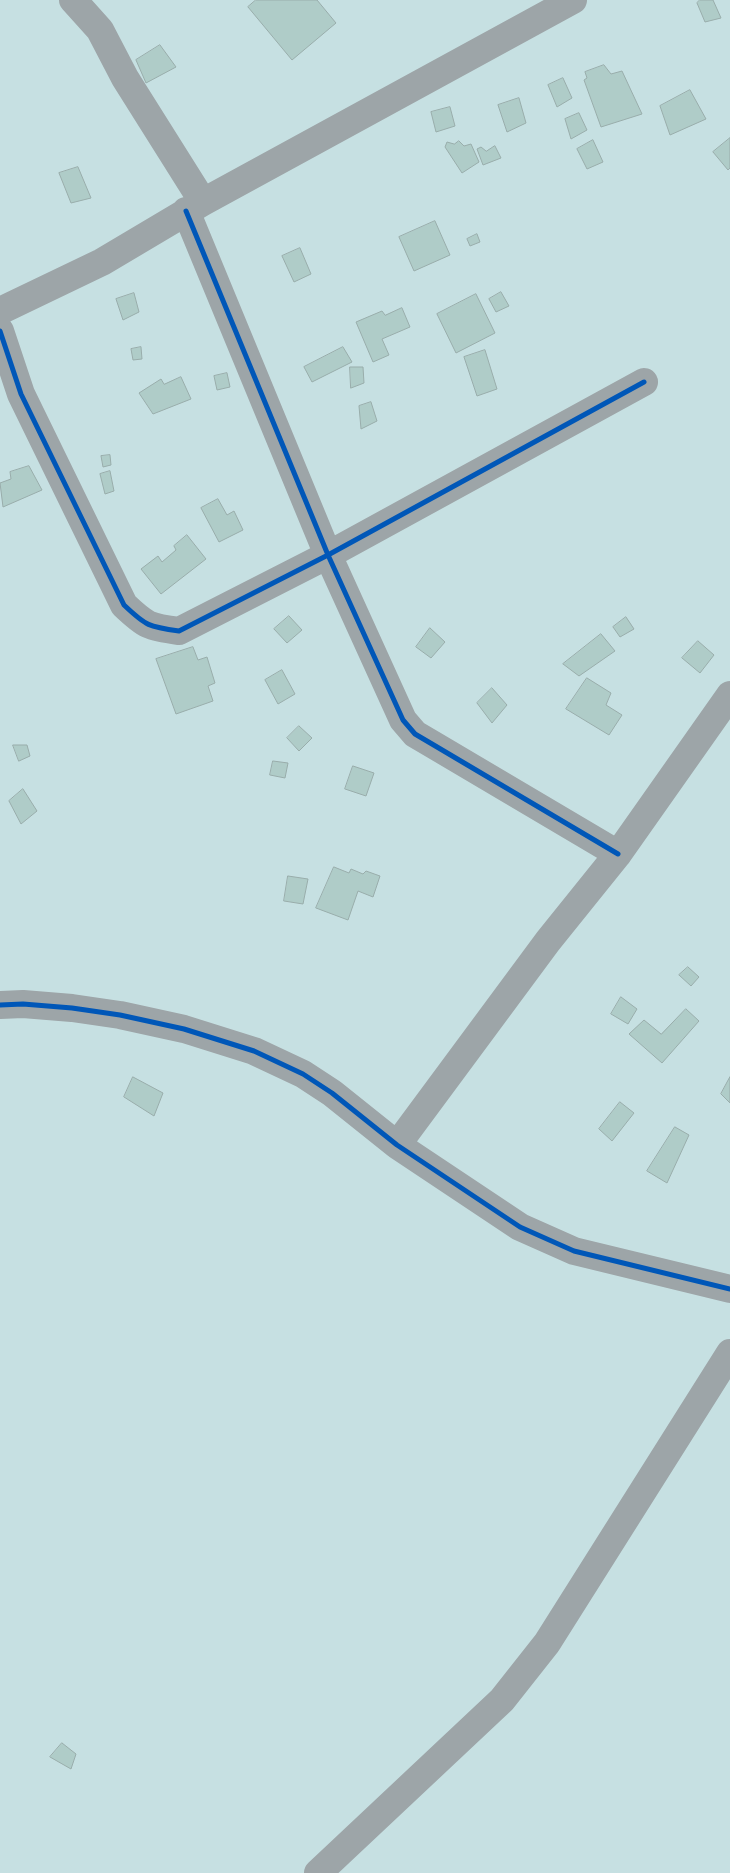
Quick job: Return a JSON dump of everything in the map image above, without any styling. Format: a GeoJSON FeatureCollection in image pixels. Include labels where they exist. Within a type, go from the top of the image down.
{"type":"FeatureCollection","features":[{"type":"Feature","properties":{"kind":"street"},"geometry":{"type":"LineString","coordinates":[[73,0],[100,30],[124,78],[161,134],[194,207],[328,555],[403,720],[415,734],[618,854]]}},
{"type":"Feature","properties":{"kind":"street"},"geometry":{"type":"LineString","coordinates":[[0,311],[102,262],[194,207],[574,0]]}},
{"type":"Feature","properties":{"kind":"street"},"geometry":{"type":"LineString","coordinates":[[0,331],[21,394],[124,605],[138,618],[153,627],[179,630],[328,555],[644,382]]}},
{"type":"Feature","properties":{"kind":"street"},"geometry":{"type":"LineString","coordinates":[[397,1145],[548,941],[618,854],[730,695]]}},
{"type":"Feature","properties":{"kind":"street"},"geometry":{"type":"LineString","coordinates":[[0,1005],[23,1004],[72,1008],[120,1015],[184,1029],[254,1051],[303,1074],[332,1093],[397,1145],[520,1227],[574,1251],[730,1289]]}},
{"type":"Feature","properties":{"kind":"street"},"geometry":{"type":"LineString","coordinates":[[318,1873],[502,1700],[514,1686],[547,1644],[730,1353]]}},
{"type":"Feature","properties":{"kind":"building"},"geometry":{"type":"Polygon","coordinates":[[[256,0],[317,0],[336,23],[292,60],[248,7],[256,0]]]}},
{"type":"Feature","properties":{"kind":"building"},"geometry":{"type":"Polygon","coordinates":[[[700,0],[713,0],[721,18],[705,22],[697,3],[700,0]]]}},
{"type":"Feature","properties":{"kind":"building"},"geometry":{"type":"Polygon","coordinates":[[[160,45],[176,67],[146,83],[136,60],[160,45]]]}},
{"type":"Feature","properties":{"kind":"building"},"geometry":{"type":"Polygon","coordinates":[[[604,65],[611,74],[622,71],[642,114],[601,127],[584,80],[587,78],[585,72],[604,65]]]}},
{"type":"Feature","properties":{"kind":"building"},"geometry":{"type":"Polygon","coordinates":[[[563,78],[572,98],[557,107],[548,85],[563,78]]]}},
{"type":"Feature","properties":{"kind":"building"},"geometry":{"type":"Polygon","coordinates":[[[690,90],[706,119],[670,135],[660,106],[690,90]]]}},
{"type":"Feature","properties":{"kind":"building"},"geometry":{"type":"Polygon","coordinates":[[[519,98],[526,123],[507,132],[498,105],[519,98]]]}},
{"type":"Feature","properties":{"kind":"building"},"geometry":{"type":"Polygon","coordinates":[[[450,107],[455,126],[436,132],[431,112],[450,107]]]}},
{"type":"Feature","properties":{"kind":"building"},"geometry":{"type":"Polygon","coordinates":[[[579,113],[587,130],[571,139],[565,119],[579,113]]]}},
{"type":"Feature","properties":{"kind":"building"},"geometry":{"type":"Polygon","coordinates":[[[730,138],[730,168],[728,170],[713,152],[730,138]]]}},
{"type":"Feature","properties":{"kind":"building"},"geometry":{"type":"Polygon","coordinates":[[[593,140],[603,162],[587,169],[577,149],[593,140]]]}},
{"type":"Feature","properties":{"kind":"building"},"geometry":{"type":"Polygon","coordinates":[[[459,141],[464,146],[471,144],[479,162],[462,173],[445,147],[447,142],[454,144],[459,141]]]}},
{"type":"Feature","properties":{"kind":"building"},"geometry":{"type":"Polygon","coordinates":[[[495,146],[501,158],[483,165],[477,149],[481,147],[486,151],[495,146]]]}},
{"type":"Feature","properties":{"kind":"building"},"geometry":{"type":"Polygon","coordinates":[[[78,167],[91,198],[71,203],[59,173],[78,167]]]}},
{"type":"Feature","properties":{"kind":"building"},"geometry":{"type":"Polygon","coordinates":[[[435,221],[450,255],[414,271],[399,237],[435,221]]]}},
{"type":"Feature","properties":{"kind":"building"},"geometry":{"type":"Polygon","coordinates":[[[477,234],[480,242],[470,246],[467,239],[477,234]]]}},
{"type":"Feature","properties":{"kind":"building"},"geometry":{"type":"Polygon","coordinates":[[[300,248],[311,274],[294,282],[282,256],[300,248]]]}},
{"type":"Feature","properties":{"kind":"building"},"geometry":{"type":"Polygon","coordinates":[[[501,292],[509,306],[496,312],[489,299],[501,292]]]}},
{"type":"Feature","properties":{"kind":"building"},"geometry":{"type":"Polygon","coordinates":[[[134,293],[139,312],[123,320],[116,299],[134,293]]]}},
{"type":"Feature","properties":{"kind":"building"},"geometry":{"type":"Polygon","coordinates":[[[476,294],[495,333],[456,353],[437,314],[476,294]]]}},
{"type":"Feature","properties":{"kind":"building"},"geometry":{"type":"Polygon","coordinates":[[[402,308],[410,327],[382,339],[389,355],[373,362],[356,322],[382,311],[385,315],[402,308]]]}},
{"type":"Feature","properties":{"kind":"building"},"geometry":{"type":"Polygon","coordinates":[[[141,347],[142,359],[133,360],[131,349],[141,347]]]}},
{"type":"Feature","properties":{"kind":"building"},"geometry":{"type":"Polygon","coordinates":[[[343,347],[352,362],[312,382],[304,367],[343,347]]]}},
{"type":"Feature","properties":{"kind":"building"},"geometry":{"type":"Polygon","coordinates":[[[485,350],[497,389],[477,396],[464,357],[485,350]]]}},
{"type":"Feature","properties":{"kind":"building"},"geometry":{"type":"Polygon","coordinates":[[[350,367],[363,367],[364,383],[351,388],[350,367]]]}},
{"type":"Feature","properties":{"kind":"building"},"geometry":{"type":"Polygon","coordinates":[[[227,373],[230,387],[217,390],[214,376],[227,373]]]}},
{"type":"Feature","properties":{"kind":"building"},"geometry":{"type":"Polygon","coordinates":[[[181,377],[191,399],[153,414],[139,393],[161,379],[164,384],[181,377]]]}},
{"type":"Feature","properties":{"kind":"building"},"geometry":{"type":"Polygon","coordinates":[[[371,402],[377,421],[361,429],[359,406],[371,402]]]}},
{"type":"Feature","properties":{"kind":"building"},"geometry":{"type":"Polygon","coordinates":[[[110,455],[111,465],[103,467],[101,456],[110,455]]]}},
{"type":"Feature","properties":{"kind":"building"},"geometry":{"type":"Polygon","coordinates":[[[29,466],[42,490],[3,507],[0,483],[11,479],[10,472],[29,466]]]}},
{"type":"Feature","properties":{"kind":"building"},"geometry":{"type":"Polygon","coordinates":[[[110,471],[114,491],[105,494],[100,474],[110,471]]]}},
{"type":"Feature","properties":{"kind":"building"},"geometry":{"type":"Polygon","coordinates":[[[218,499],[227,515],[234,511],[243,530],[219,542],[201,508],[218,499]]]}},
{"type":"Feature","properties":{"kind":"building"},"geometry":{"type":"Polygon","coordinates":[[[187,535],[206,559],[161,594],[141,569],[158,556],[162,562],[176,550],[174,546],[187,535]]]}},
{"type":"Feature","properties":{"kind":"building"},"geometry":{"type":"Polygon","coordinates":[[[289,616],[302,630],[287,643],[274,629],[289,616]]]}},
{"type":"Feature","properties":{"kind":"building"},"geometry":{"type":"Polygon","coordinates":[[[626,617],[634,629],[620,637],[613,627],[626,617]]]}},
{"type":"Feature","properties":{"kind":"building"},"geometry":{"type":"Polygon","coordinates":[[[430,628],[445,642],[431,658],[416,647],[430,628]]]}},
{"type":"Feature","properties":{"kind":"building"},"geometry":{"type":"Polygon","coordinates":[[[601,634],[615,651],[579,676],[563,664],[601,634]]]}},
{"type":"Feature","properties":{"kind":"building"},"geometry":{"type":"Polygon","coordinates":[[[698,641],[714,655],[700,673],[682,658],[698,641]]]}},
{"type":"Feature","properties":{"kind":"building"},"geometry":{"type":"Polygon","coordinates":[[[193,647],[198,660],[207,657],[215,683],[208,686],[213,701],[176,714],[156,659],[193,647]]]}},
{"type":"Feature","properties":{"kind":"building"},"geometry":{"type":"Polygon","coordinates":[[[282,670],[295,694],[278,704],[265,680],[282,670]]]}},
{"type":"Feature","properties":{"kind":"building"},"geometry":{"type":"Polygon","coordinates":[[[587,678],[611,693],[606,705],[622,715],[609,735],[566,709],[587,678]]]}},
{"type":"Feature","properties":{"kind":"building"},"geometry":{"type":"Polygon","coordinates":[[[492,688],[507,705],[492,723],[477,703],[492,688]]]}},
{"type":"Feature","properties":{"kind":"building"},"geometry":{"type":"Polygon","coordinates":[[[299,726],[312,738],[299,751],[287,738],[299,726]]]}},
{"type":"Feature","properties":{"kind":"building"},"geometry":{"type":"Polygon","coordinates":[[[13,745],[27,745],[30,756],[19,761],[13,745]]]}},
{"type":"Feature","properties":{"kind":"building"},"geometry":{"type":"Polygon","coordinates":[[[273,761],[288,763],[285,778],[270,775],[273,761]]]}},
{"type":"Feature","properties":{"kind":"building"},"geometry":{"type":"Polygon","coordinates":[[[353,766],[374,773],[366,796],[345,789],[353,766]]]}},
{"type":"Feature","properties":{"kind":"building"},"geometry":{"type":"Polygon","coordinates":[[[23,789],[37,811],[21,824],[9,801],[23,789]]]}},
{"type":"Feature","properties":{"kind":"building"},"geometry":{"type":"Polygon","coordinates":[[[334,867],[349,873],[351,869],[363,874],[366,871],[380,876],[373,897],[358,891],[348,920],[316,908],[334,867]]]}},
{"type":"Feature","properties":{"kind":"building"},"geometry":{"type":"Polygon","coordinates":[[[288,876],[308,879],[303,904],[284,901],[288,876]]]}},
{"type":"Feature","properties":{"kind":"building"},"geometry":{"type":"Polygon","coordinates":[[[688,967],[699,977],[691,986],[679,975],[688,967]]]}},
{"type":"Feature","properties":{"kind":"building"},"geometry":{"type":"Polygon","coordinates":[[[621,997],[637,1009],[628,1024],[611,1014],[621,997]]]}},
{"type":"Feature","properties":{"kind":"building"},"geometry":{"type":"Polygon","coordinates":[[[686,1009],[699,1021],[662,1063],[629,1034],[644,1020],[661,1034],[686,1009]]]}},
{"type":"Feature","properties":{"kind":"building"},"geometry":{"type":"Polygon","coordinates":[[[133,1077],[163,1093],[154,1116],[124,1097],[133,1077]]]}},
{"type":"Feature","properties":{"kind":"building"},"geometry":{"type":"Polygon","coordinates":[[[730,1077],[730,1103],[721,1094],[730,1077]]]}},
{"type":"Feature","properties":{"kind":"building"},"geometry":{"type":"Polygon","coordinates":[[[620,1102],[634,1113],[612,1141],[599,1129],[620,1102]]]}},
{"type":"Feature","properties":{"kind":"building"},"geometry":{"type":"Polygon","coordinates":[[[675,1127],[689,1135],[667,1183],[647,1171],[675,1127]]]}},
{"type":"Feature","properties":{"kind":"building"},"geometry":{"type":"Polygon","coordinates":[[[62,1743],[76,1754],[71,1769],[50,1757],[62,1743]]]}},
{"type":"Feature","properties":{"kind":"cycle path"},"geometry":{"type":"LineString","coordinates":[[186,211],[328,555],[403,720],[415,734],[618,854]]}},
{"type":"Feature","properties":{"kind":"cycle path"},"geometry":{"type":"LineString","coordinates":[[0,331],[21,394],[124,605],[143,621],[154,627],[179,631],[328,555],[644,382]]}},
{"type":"Feature","properties":{"kind":"cycle path"},"geometry":{"type":"LineString","coordinates":[[0,1005],[23,1004],[72,1008],[120,1015],[184,1029],[254,1051],[303,1074],[332,1093],[397,1145],[520,1227],[574,1251],[730,1289]]}}]}
